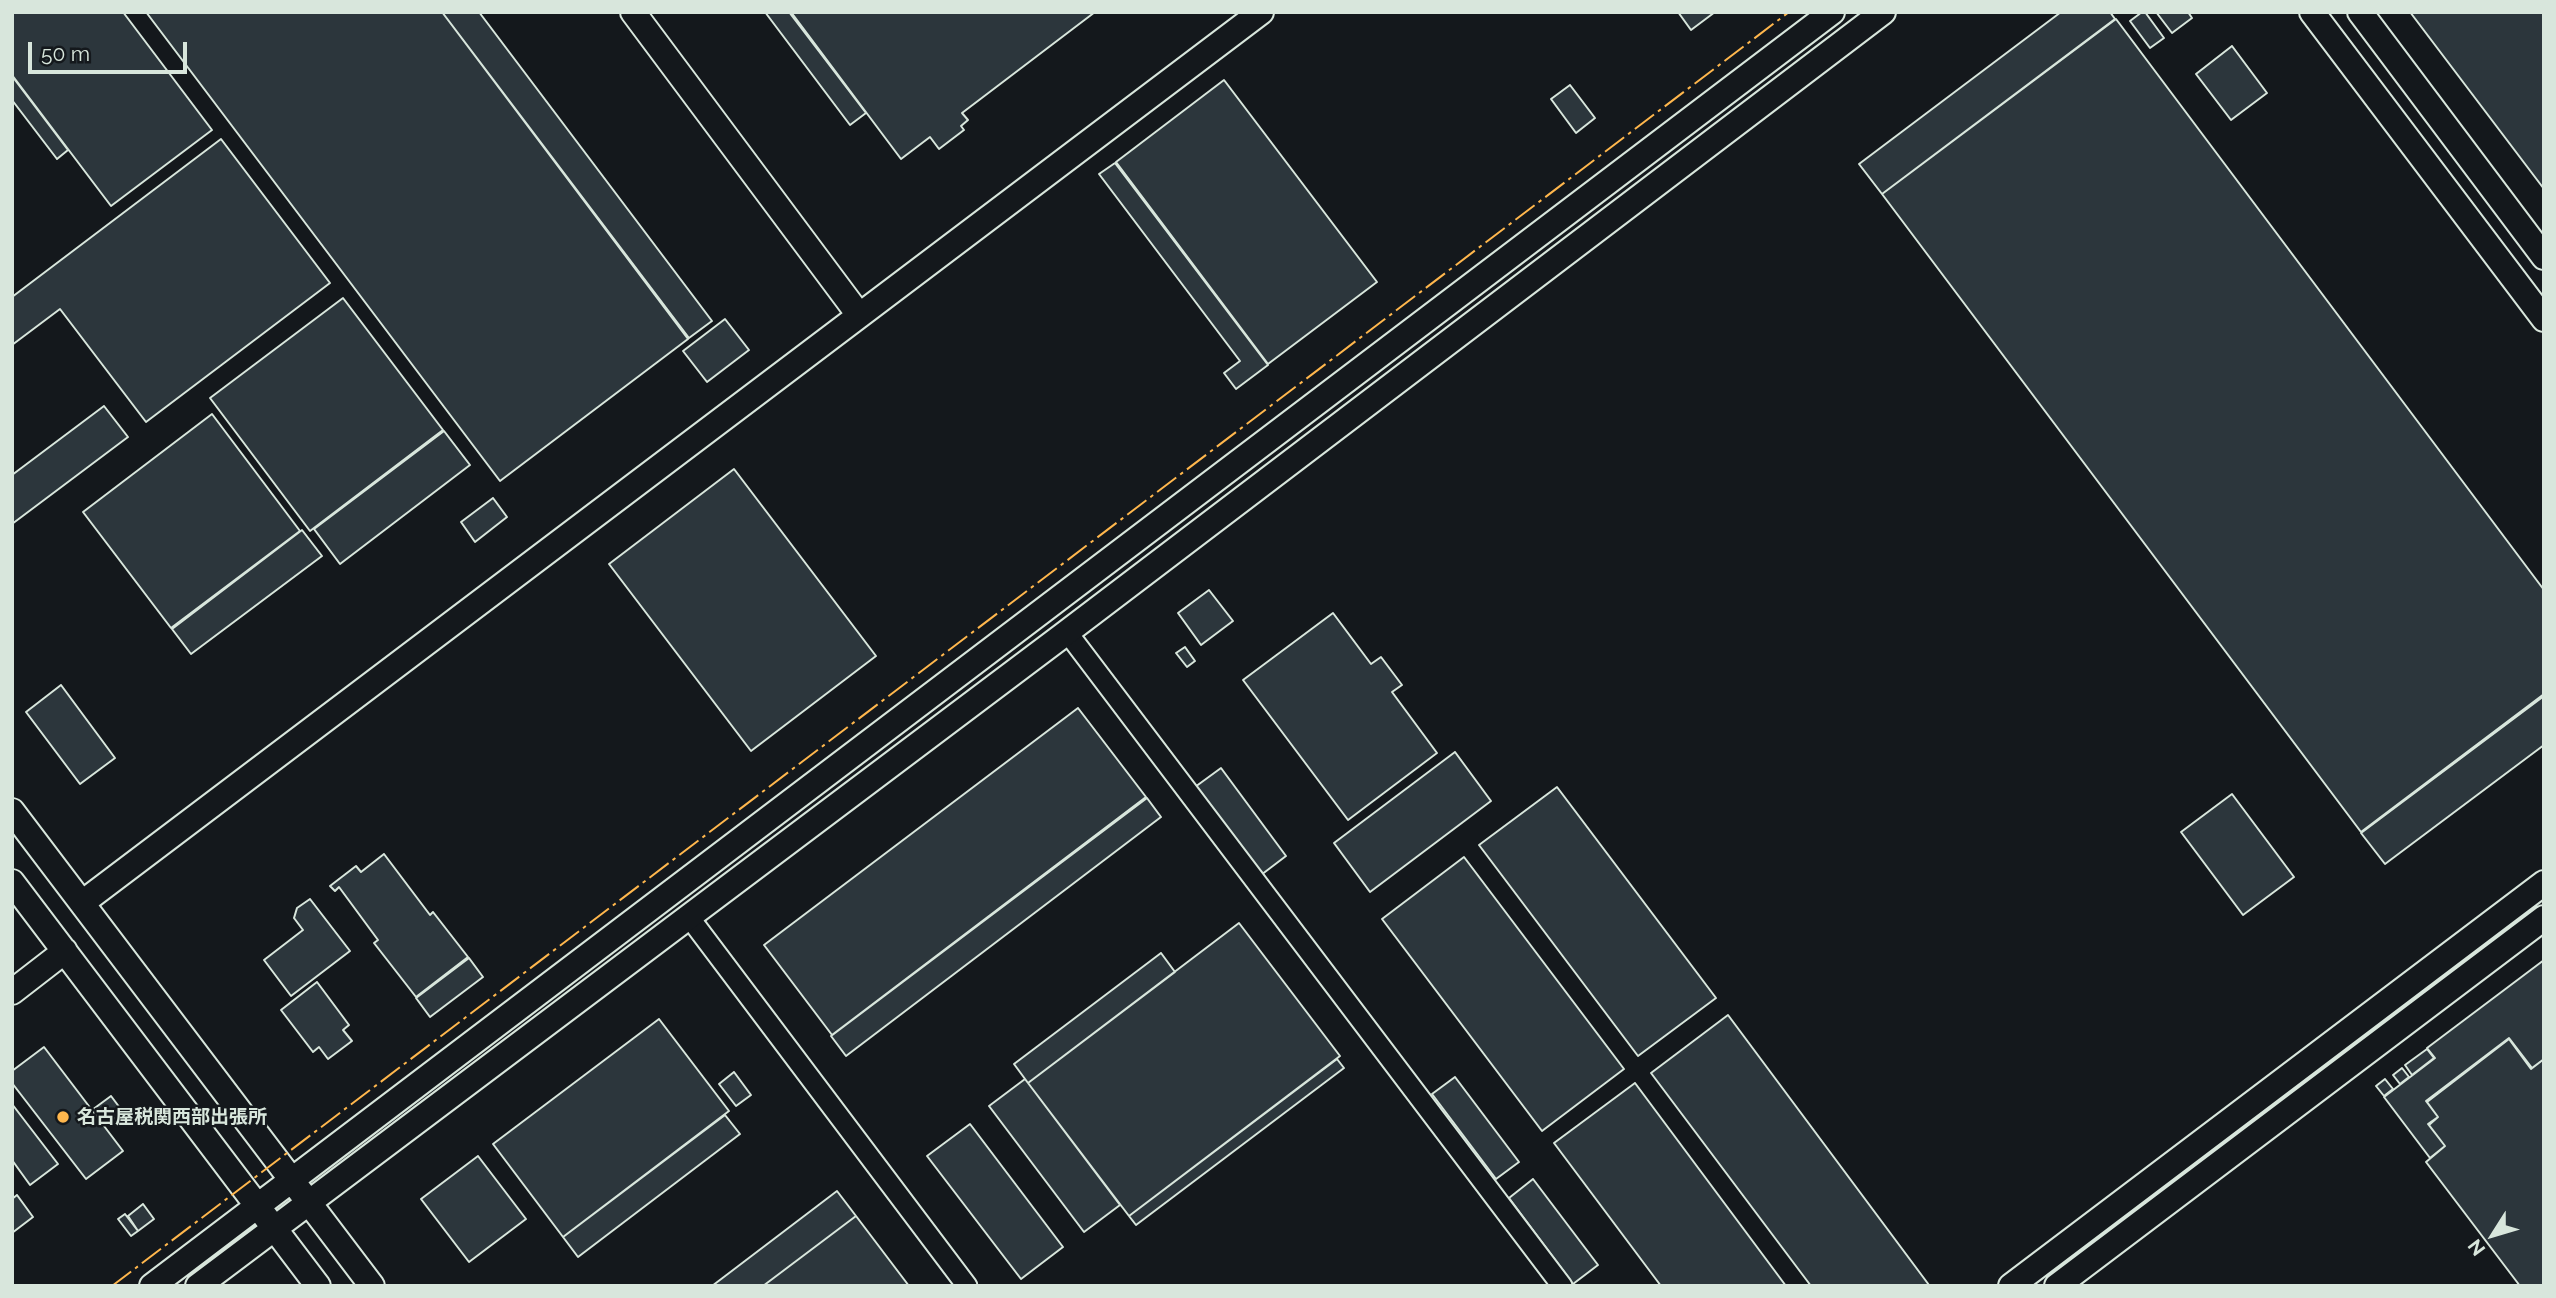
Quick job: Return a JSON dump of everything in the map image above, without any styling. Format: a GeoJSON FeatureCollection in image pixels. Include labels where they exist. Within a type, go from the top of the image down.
{"type":"FeatureCollection","features":[{"type":"Feature","properties":{"kind":"street"},"geometry":{"type":"LineString","coordinates":[[634,12],[859,315]]}},
{"type":"Feature","properties":{"kind":"street"},"geometry":{"type":"LineString","coordinates":[[82,903],[1261,12]]}},
{"type":"Feature","properties":{"kind":"street"},"geometry":{"type":"LineString","coordinates":[[152,1286],[1832,12]]}},
{"type":"Feature","properties":{"kind":"street"},"geometry":{"type":"LineString","coordinates":[[198,1286],[1067,632],[1883,12]]}},
{"type":"Feature","properties":{"kind":"street"},"geometry":{"type":"LineString","coordinates":[[2312,12],[2544,319]]}},
{"type":"Feature","properties":{"kind":"street"},"geometry":{"type":"LineString","coordinates":[[2360,12],[2544,257]]}},
{"type":"Feature","properties":{"kind":"street"},"geometry":{"type":"LineString","coordinates":[[1048,608],[1562,1286]]}},
{"type":"Feature","properties":{"kind":"street"},"geometry":{"type":"LineString","coordinates":[[12,811],[372,1286]]}},
{"type":"Feature","properties":{"kind":"street"},"geometry":{"type":"LineString","coordinates":[[12,882],[318,1286]]}},
{"type":"Feature","properties":{"kind":"street"},"geometry":{"type":"LineString","coordinates":[[2011,1286],[2544,883]]}},
{"type":"Feature","properties":{"kind":"street"},"geometry":{"type":"LineString","coordinates":[[672,893],[967,1286]]}},
{"type":"Feature","properties":{"kind":"street"},"geometry":{"type":"LineString","coordinates":[[2057,1286],[2544,918]]}},
{"type":"Feature","properties":{"kind":"street"},"geometry":{"type":"LineString","coordinates":[[12,992],[65,951]]}},
{"type":"Feature","properties":{"kind":"building"},"geometry":{"type":"Polygon","coordinates":[[[12,12],[123,12],[212,130],[111,206],[12,75],[12,12]]]}},
{"type":"Feature","properties":{"kind":"building"},"geometry":{"type":"Polygon","coordinates":[[[146,12],[442,12],[688,339],[500,481],[146,12]]]}},
{"type":"Feature","properties":{"kind":"building"},"geometry":{"type":"Polygon","coordinates":[[[442,12],[479,12],[712,321],[689,338],[442,12]]]}},
{"type":"Feature","properties":{"kind":"building"},"geometry":{"type":"Polygon","coordinates":[[[765,12],[789,12],[866,113],[850,125],[765,12]]]}},
{"type":"Feature","properties":{"kind":"building"},"geometry":{"type":"Polygon","coordinates":[[[791,12],[1095,12],[962,113],[968,120],[961,126],[964,130],[939,149],[930,137],[901,159],[791,12]]]}},
{"type":"Feature","properties":{"kind":"building"},"geometry":{"type":"Polygon","coordinates":[[[1678,12],[1715,12],[1691,30],[1678,12]]]}},
{"type":"Feature","properties":{"kind":"building"},"geometry":{"type":"Polygon","coordinates":[[[2061,12],[2110,12],[2115,19],[1882,194],[1859,164],[2061,12]]]}},
{"type":"Feature","properties":{"kind":"building"},"geometry":{"type":"Polygon","coordinates":[[[2145,12],[2164,38],[2150,48],[2130,21],[2145,12]]]}},
{"type":"Feature","properties":{"kind":"building"},"geometry":{"type":"Polygon","coordinates":[[[2156,12],[2188,12],[2192,18],[2172,33],[2156,12]]]}},
{"type":"Feature","properties":{"kind":"building"},"geometry":{"type":"Polygon","coordinates":[[[2410,12],[2544,12],[2544,189],[2410,12]]]}},
{"type":"Feature","properties":{"kind":"building"},"geometry":{"type":"Polygon","coordinates":[[[2116,19],[2544,590],[2544,694],[2361,832],[1882,194],[2116,19]]]}},
{"type":"Feature","properties":{"kind":"building"},"geometry":{"type":"Polygon","coordinates":[[[2232,46],[2267,93],[2231,120],[2196,74],[2232,46]]]}},
{"type":"Feature","properties":{"kind":"building"},"geometry":{"type":"Polygon","coordinates":[[[12,76],[68,150],[57,159],[12,100],[12,76]]]}},
{"type":"Feature","properties":{"kind":"building"},"geometry":{"type":"Polygon","coordinates":[[[1224,80],[1377,282],[1268,364],[1116,162],[1224,80]]]}},
{"type":"Feature","properties":{"kind":"building"},"geometry":{"type":"Polygon","coordinates":[[[1570,85],[1595,118],[1576,133],[1551,99],[1570,85]]]}},
{"type":"Feature","properties":{"kind":"building"},"geometry":{"type":"Polygon","coordinates":[[[221,139],[330,283],[146,422],[60,309],[12,345],[12,297],[221,139]]]}},
{"type":"Feature","properties":{"kind":"building"},"geometry":{"type":"Polygon","coordinates":[[[1115,163],[1268,365],[1236,389],[1224,373],[1240,361],[1099,174],[1115,163]]]}},
{"type":"Feature","properties":{"kind":"building"},"geometry":{"type":"Polygon","coordinates":[[[343,298],[443,430],[310,531],[210,398],[343,298]]]}},
{"type":"Feature","properties":{"kind":"building"},"geometry":{"type":"Polygon","coordinates":[[[725,319],[749,350],[707,382],[683,351],[725,319]]]}},
{"type":"Feature","properties":{"kind":"building"},"geometry":{"type":"Polygon","coordinates":[[[104,406],[128,437],[12,524],[12,475],[104,406]]]}},
{"type":"Feature","properties":{"kind":"building"},"geometry":{"type":"Polygon","coordinates":[[[212,414],[300,531],[171,628],[83,512],[212,414]]]}},
{"type":"Feature","properties":{"kind":"building"},"geometry":{"type":"Polygon","coordinates":[[[444,431],[470,465],[340,564],[314,529],[444,431]]]}},
{"type":"Feature","properties":{"kind":"building"},"geometry":{"type":"Polygon","coordinates":[[[734,469],[876,656],[751,751],[609,564],[734,469]]]}},
{"type":"Feature","properties":{"kind":"building"},"geometry":{"type":"Polygon","coordinates":[[[493,498],[507,517],[475,542],[461,522],[493,498]]]}},
{"type":"Feature","properties":{"kind":"building"},"geometry":{"type":"Polygon","coordinates":[[[302,530],[322,556],[191,654],[172,629],[302,530]]]}},
{"type":"Feature","properties":{"kind":"building"},"geometry":{"type":"Polygon","coordinates":[[[1209,590],[1233,621],[1201,645],[1178,613],[1209,590]]]}},
{"type":"Feature","properties":{"kind":"building"},"geometry":{"type":"Polygon","coordinates":[[[1333,613],[1371,664],[1381,657],[1402,685],[1392,692],[1437,753],[1348,820],[1243,680],[1333,613]]]}},
{"type":"Feature","properties":{"kind":"building"},"geometry":{"type":"Polygon","coordinates":[[[1185,647],[1195,661],[1187,667],[1176,653],[1185,647]]]}},
{"type":"Feature","properties":{"kind":"building"},"geometry":{"type":"Polygon","coordinates":[[[61,685],[115,758],[80,784],[26,712],[61,685]]]}},
{"type":"Feature","properties":{"kind":"building"},"geometry":{"type":"Polygon","coordinates":[[[2544,696],[2544,745],[2385,864],[2361,833],[2544,696]]]}},
{"type":"Feature","properties":{"kind":"building"},"geometry":{"type":"Polygon","coordinates":[[[1078,708],[1146,797],[832,1035],[764,945],[1078,708]]]}},
{"type":"Feature","properties":{"kind":"building"},"geometry":{"type":"Polygon","coordinates":[[[1455,752],[1491,801],[1370,892],[1334,843],[1455,752]]]}},
{"type":"Feature","properties":{"kind":"building"},"geometry":{"type":"Polygon","coordinates":[[[1221,768],[1286,856],[1261,875],[1195,787],[1221,768]]]}},
{"type":"Feature","properties":{"kind":"building"},"geometry":{"type":"Polygon","coordinates":[[[1557,787],[1716,998],[1638,1056],[1479,845],[1557,787]]]}},
{"type":"Feature","properties":{"kind":"building"},"geometry":{"type":"Polygon","coordinates":[[[2232,794],[2294,877],[2243,915],[2181,832],[2232,794]]]}},
{"type":"Feature","properties":{"kind":"building"},"geometry":{"type":"Polygon","coordinates":[[[1147,798],[1161,817],[846,1056],[831,1036],[1147,798]]]}},
{"type":"Feature","properties":{"kind":"building"},"geometry":{"type":"Polygon","coordinates":[[[384,854],[430,915],[433,912],[468,957],[416,997],[374,943],[378,940],[339,887],[335,891],[330,886],[356,866],[361,872],[384,854]]]}},
{"type":"Feature","properties":{"kind":"building"},"geometry":{"type":"Polygon","coordinates":[[[1464,857],[1624,1069],[1542,1131],[1382,919],[1464,857]]]}},
{"type":"Feature","properties":{"kind":"building"},"geometry":{"type":"Polygon","coordinates":[[[310,899],[350,951],[291,996],[264,960],[303,930],[294,918],[297,908],[310,899]]]}},
{"type":"Feature","properties":{"kind":"building"},"geometry":{"type":"Polygon","coordinates":[[[1239,923],[1340,1056],[1129,1216],[1028,1083],[1239,923]]]}},
{"type":"Feature","properties":{"kind":"building"},"geometry":{"type":"Polygon","coordinates":[[[1161,953],[1175,972],[1028,1083],[1014,1064],[1161,953]]]}},
{"type":"Feature","properties":{"kind":"building"},"geometry":{"type":"Polygon","coordinates":[[[469,958],[483,977],[430,1017],[416,998],[469,958]]]}},
{"type":"Feature","properties":{"kind":"building"},"geometry":{"type":"Polygon","coordinates":[[[2544,960],[2544,1059],[2532,1068],[2509,1038],[2426,1101],[2438,1117],[2428,1124],[2445,1146],[2430,1158],[2384,1097],[2435,1058],[2427,1048],[2544,960]]]}},
{"type":"Feature","properties":{"kind":"building"},"geometry":{"type":"Polygon","coordinates":[[[317,982],[349,1025],[343,1030],[352,1041],[328,1059],[319,1047],[313,1052],[281,1010],[317,982]]]}},
{"type":"Feature","properties":{"kind":"building"},"geometry":{"type":"Polygon","coordinates":[[[1728,1015],[1928,1286],[1811,1286],[1651,1073],[1728,1015]]]}},
{"type":"Feature","properties":{"kind":"building"},"geometry":{"type":"Polygon","coordinates":[[[659,1019],[729,1111],[563,1237],[493,1144],[659,1019]]]}},
{"type":"Feature","properties":{"kind":"building"},"geometry":{"type":"Polygon","coordinates":[[[2509,1039],[2531,1069],[2544,1059],[2544,1286],[2520,1286],[2426,1162],[2445,1146],[2429,1125],[2438,1117],[2427,1102],[2509,1039]]]}},
{"type":"Feature","properties":{"kind":"building"},"geometry":{"type":"Polygon","coordinates":[[[44,1047],[123,1151],[86,1179],[12,1083],[12,1071],[44,1047]]]}},
{"type":"Feature","properties":{"kind":"building"},"geometry":{"type":"Polygon","coordinates":[[[2427,1049],[2434,1058],[2412,1075],[2405,1065],[2427,1049]]]}},
{"type":"Feature","properties":{"kind":"building"},"geometry":{"type":"Polygon","coordinates":[[[1337,1059],[1344,1068],[1136,1225],[1129,1216],[1337,1059]]]}},
{"type":"Feature","properties":{"kind":"building"},"geometry":{"type":"Polygon","coordinates":[[[2402,1068],[2409,1077],[2400,1084],[2393,1075],[2402,1068]]]}},
{"type":"Feature","properties":{"kind":"building"},"geometry":{"type":"Polygon","coordinates":[[[734,1072],[751,1095],[736,1106],[719,1084],[734,1072]]]}},
{"type":"Feature","properties":{"kind":"building"},"geometry":{"type":"Polygon","coordinates":[[[1455,1077],[1519,1162],[1496,1179],[1432,1094],[1455,1077]]]}},
{"type":"Feature","properties":{"kind":"building"},"geometry":{"type":"Polygon","coordinates":[[[1025,1079],[1120,1205],[1084,1232],[989,1106],[1025,1079]]]}},
{"type":"Feature","properties":{"kind":"building"},"geometry":{"type":"Polygon","coordinates":[[[2385,1079],[2393,1089],[2384,1096],[2376,1086],[2385,1079]]]}},
{"type":"Feature","properties":{"kind":"building"},"geometry":{"type":"Polygon","coordinates":[[[1635,1083],[1786,1286],[1661,1286],[1554,1143],[1635,1083]]]}},
{"type":"Feature","properties":{"kind":"building"},"geometry":{"type":"Polygon","coordinates":[[[111,1096],[123,1112],[104,1126],[92,1110],[111,1096]]]}},
{"type":"Feature","properties":{"kind":"building"},"geometry":{"type":"Polygon","coordinates":[[[12,1104],[58,1164],[30,1185],[12,1160],[12,1104]]]}},
{"type":"Feature","properties":{"kind":"building"},"geometry":{"type":"Polygon","coordinates":[[[725,1115],[740,1134],[578,1257],[563,1237],[725,1115]]]}},
{"type":"Feature","properties":{"kind":"building"},"geometry":{"type":"Polygon","coordinates":[[[970,1124],[1063,1247],[1021,1279],[927,1156],[970,1124]]]}},
{"type":"Feature","properties":{"kind":"building"},"geometry":{"type":"Polygon","coordinates":[[[478,1156],[526,1219],[469,1262],[421,1199],[478,1156]]]}},
{"type":"Feature","properties":{"kind":"building"},"geometry":{"type":"Polygon","coordinates":[[[1533,1179],[1598,1265],[1573,1284],[1509,1198],[1533,1179]]]}},
{"type":"Feature","properties":{"kind":"building"},"geometry":{"type":"Polygon","coordinates":[[[837,1191],[856,1216],[763,1286],[712,1286],[837,1191]]]}},
{"type":"Feature","properties":{"kind":"building"},"geometry":{"type":"Polygon","coordinates":[[[17,1195],[33,1217],[12,1233],[12,1199],[17,1195]]]}},
{"type":"Feature","properties":{"kind":"building"},"geometry":{"type":"Polygon","coordinates":[[[143,1204],[154,1219],[138,1231],[128,1216],[143,1204]]]}},
{"type":"Feature","properties":{"kind":"building"},"geometry":{"type":"Polygon","coordinates":[[[125,1214],[138,1231],[131,1236],[118,1219],[125,1214]]]}},
{"type":"Feature","properties":{"kind":"building"},"geometry":{"type":"Polygon","coordinates":[[[856,1216],[909,1286],[763,1286],[856,1216]]]}},
{"type":"Feature","properties":{"kind":"power"},"geometry":{"type":"LineString","coordinates":[[112,1286],[1789,12]]}},
{"type":"Feature","properties":{"kind":"place","name":"名古屋税関西部出張所"},"geometry":{"type":"Point","coordinates":[63,1117]}}]}
